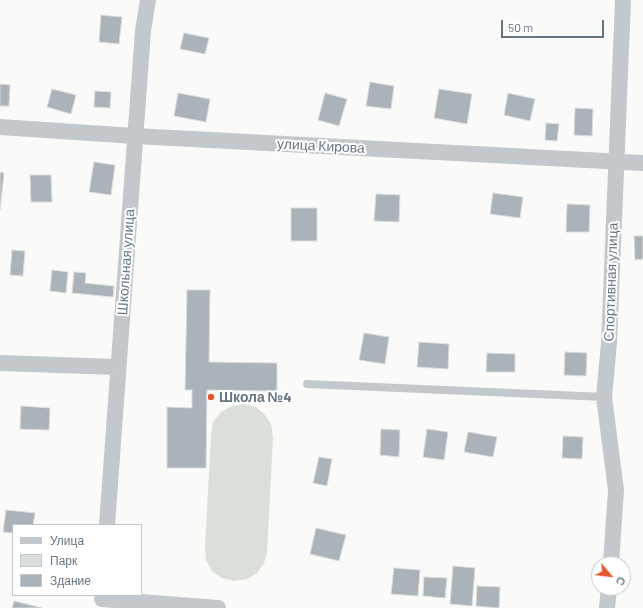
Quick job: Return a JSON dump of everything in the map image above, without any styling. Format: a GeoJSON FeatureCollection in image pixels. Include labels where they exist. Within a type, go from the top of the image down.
{"type":"FeatureCollection","features":[{"type":"Feature","properties":{"kind":"street","name":"Школьная улица"},"geometry":{"type":"LineString","coordinates":[[107,524],[117,367],[143,31],[148,0]]}},
{"type":"Feature","properties":{"kind":"street","name":"Спортивная улица"},"geometry":{"type":"LineString","coordinates":[[612,556],[616,490],[604,397],[609,343],[622,0]]}},
{"type":"Feature","properties":{"kind":"street","name":"улица Кирова"},"geometry":{"type":"LineString","coordinates":[[0,127],[135,136],[643,163]]}},
{"type":"Feature","properties":{"kind":"street"},"geometry":{"type":"LineString","coordinates":[[0,363],[117,367]]}},
{"type":"Feature","properties":{"kind":"street"},"geometry":{"type":"LineString","coordinates":[[607,608],[608,596]]}},
{"type":"Feature","properties":{"kind":"street"},"geometry":{"type":"LineString","coordinates":[[101,601],[218,608]]}},
{"type":"Feature","properties":{"kind":"lane"},"geometry":{"type":"LineString","coordinates":[[307,384],[604,397]]}},
{"type":"Feature","properties":{"kind":"green space"},"geometry":{"type":"Polygon","coordinates":[[[244,404],[256,407],[265,415],[271,424],[273,438],[267,552],[264,563],[257,573],[247,579],[234,581],[222,578],[212,571],[206,560],[205,548],[211,435],[213,422],[221,412],[232,406],[244,404]]]}},
{"type":"Feature","properties":{"kind":"building"},"geometry":{"type":"Polygon","coordinates":[[[101,15],[122,17],[119,44],[99,42],[101,15]]]}},
{"type":"Feature","properties":{"kind":"building"},"geometry":{"type":"Polygon","coordinates":[[[184,33],[209,38],[205,54],[180,49],[184,33]]]}},
{"type":"Feature","properties":{"kind":"building"},"geometry":{"type":"Polygon","coordinates":[[[370,82],[394,86],[391,109],[366,106],[370,82]]]}},
{"type":"Feature","properties":{"kind":"building"},"geometry":{"type":"Polygon","coordinates":[[[0,84],[10,85],[9,106],[0,106],[0,84]]]}},
{"type":"Feature","properties":{"kind":"building"},"geometry":{"type":"Polygon","coordinates":[[[52,89],[76,95],[71,114],[47,107],[52,89]]]}},
{"type":"Feature","properties":{"kind":"building"},"geometry":{"type":"Polygon","coordinates":[[[439,89],[472,94],[467,124],[434,118],[439,89]]]}},
{"type":"Feature","properties":{"kind":"building"},"geometry":{"type":"Polygon","coordinates":[[[95,91],[111,92],[110,108],[94,107],[95,91]]]}},
{"type":"Feature","properties":{"kind":"building"},"geometry":{"type":"Polygon","coordinates":[[[178,93],[210,99],[206,122],[174,116],[178,93]]]}},
{"type":"Feature","properties":{"kind":"building"},"geometry":{"type":"Polygon","coordinates":[[[325,93],[347,99],[339,126],[318,120],[325,93]]]}},
{"type":"Feature","properties":{"kind":"building"},"geometry":{"type":"Polygon","coordinates":[[[508,93],[535,99],[530,121],[504,115],[508,93]]]}},
{"type":"Feature","properties":{"kind":"building"},"geometry":{"type":"Polygon","coordinates":[[[575,108],[593,109],[592,136],[574,135],[575,108]]]}},
{"type":"Feature","properties":{"kind":"building"},"geometry":{"type":"Polygon","coordinates":[[[546,123],[559,124],[557,141],[545,140],[546,123]]]}},
{"type":"Feature","properties":{"kind":"building"},"geometry":{"type":"Polygon","coordinates":[[[94,162],[115,165],[111,195],[89,192],[94,162]]]}},
{"type":"Feature","properties":{"kind":"building"},"geometry":{"type":"Polygon","coordinates":[[[0,172],[4,173],[0,210],[0,172]]]}},
{"type":"Feature","properties":{"kind":"building"},"geometry":{"type":"Polygon","coordinates":[[[30,175],[51,175],[52,202],[31,202],[30,175]]]}},
{"type":"Feature","properties":{"kind":"building"},"geometry":{"type":"Polygon","coordinates":[[[493,193],[523,197],[520,218],[490,214],[493,193]]]}},
{"type":"Feature","properties":{"kind":"building"},"geometry":{"type":"Polygon","coordinates":[[[376,194],[400,195],[399,222],[374,221],[376,194]]]}},
{"type":"Feature","properties":{"kind":"building"},"geometry":{"type":"Polygon","coordinates":[[[567,204],[590,205],[589,232],[566,232],[567,204]]]}},
{"type":"Feature","properties":{"kind":"building"},"geometry":{"type":"Polygon","coordinates":[[[291,208],[317,208],[317,241],[291,241],[291,208]]]}},
{"type":"Feature","properties":{"kind":"building"},"geometry":{"type":"Polygon","coordinates":[[[634,236],[643,236],[643,259],[635,260],[634,236]]]}},
{"type":"Feature","properties":{"kind":"building"},"geometry":{"type":"Polygon","coordinates":[[[12,250],[25,251],[23,276],[10,275],[12,250]]]}},
{"type":"Feature","properties":{"kind":"building"},"geometry":{"type":"Polygon","coordinates":[[[52,270],[68,272],[66,293],[50,291],[52,270]]]}},
{"type":"Feature","properties":{"kind":"building"},"geometry":{"type":"Polygon","coordinates":[[[74,272],[86,273],[85,283],[114,286],[113,297],[72,293],[74,272]]]}},
{"type":"Feature","properties":{"kind":"building","name":"Школа №4"},"geometry":{"type":"Polygon","coordinates":[[[187,290],[210,290],[209,362],[277,363],[277,391],[207,390],[206,468],[167,468],[167,407],[192,408],[192,390],[185,390],[187,290]]]}},
{"type":"Feature","properties":{"kind":"building"},"geometry":{"type":"Polygon","coordinates":[[[364,333],[389,337],[385,364],[359,360],[364,333]]]}},
{"type":"Feature","properties":{"kind":"building"},"geometry":{"type":"Polygon","coordinates":[[[419,342],[449,344],[448,369],[417,367],[419,342]]]}},
{"type":"Feature","properties":{"kind":"building"},"geometry":{"type":"Polygon","coordinates":[[[565,352],[587,353],[586,376],[564,375],[565,352]]]}},
{"type":"Feature","properties":{"kind":"building"},"geometry":{"type":"Polygon","coordinates":[[[487,353],[515,354],[515,372],[486,372],[487,353]]]}},
{"type":"Feature","properties":{"kind":"building"},"geometry":{"type":"Polygon","coordinates":[[[21,406],[50,408],[49,430],[20,429],[21,406]]]}},
{"type":"Feature","properties":{"kind":"building"},"geometry":{"type":"Polygon","coordinates":[[[381,429],[400,430],[399,457],[380,455],[381,429]]]}},
{"type":"Feature","properties":{"kind":"building"},"geometry":{"type":"Polygon","coordinates":[[[427,429],[448,432],[444,460],[423,457],[427,429]]]}},
{"type":"Feature","properties":{"kind":"building"},"geometry":{"type":"Polygon","coordinates":[[[468,432],[497,437],[493,457],[464,452],[468,432]]]}},
{"type":"Feature","properties":{"kind":"building"},"geometry":{"type":"Polygon","coordinates":[[[563,436],[583,437],[582,459],[562,458],[563,436]]]}},
{"type":"Feature","properties":{"kind":"building"},"geometry":{"type":"Polygon","coordinates":[[[319,457],[332,459],[327,486],[313,483],[319,457]]]}},
{"type":"Feature","properties":{"kind":"building"},"geometry":{"type":"Polygon","coordinates":[[[6,510],[35,513],[33,524],[12,524],[12,533],[3,532],[6,510]]]}},
{"type":"Feature","properties":{"kind":"building"},"geometry":{"type":"Polygon","coordinates":[[[316,528],[346,535],[339,561],[310,554],[316,528]]]}},
{"type":"Feature","properties":{"kind":"building"},"geometry":{"type":"Polygon","coordinates":[[[453,566],[475,568],[472,606],[450,604],[453,566]]]}},
{"type":"Feature","properties":{"kind":"building"},"geometry":{"type":"Polygon","coordinates":[[[394,568],[420,570],[418,596],[391,594],[394,568]]]}},
{"type":"Feature","properties":{"kind":"building"},"geometry":{"type":"Polygon","coordinates":[[[424,577],[447,578],[445,598],[423,596],[424,577]]]}},
{"type":"Feature","properties":{"kind":"building"},"geometry":{"type":"Polygon","coordinates":[[[477,586],[500,587],[499,608],[476,606],[477,586]]]}},
{"type":"Feature","properties":{"kind":"building"},"geometry":{"type":"Polygon","coordinates":[[[14,601],[42,608],[12,608],[14,601]]]}},
{"type":"Feature","properties":{"kind":"place","name":"Школа №4"},"geometry":{"type":"Point","coordinates":[211,397]}}]}
